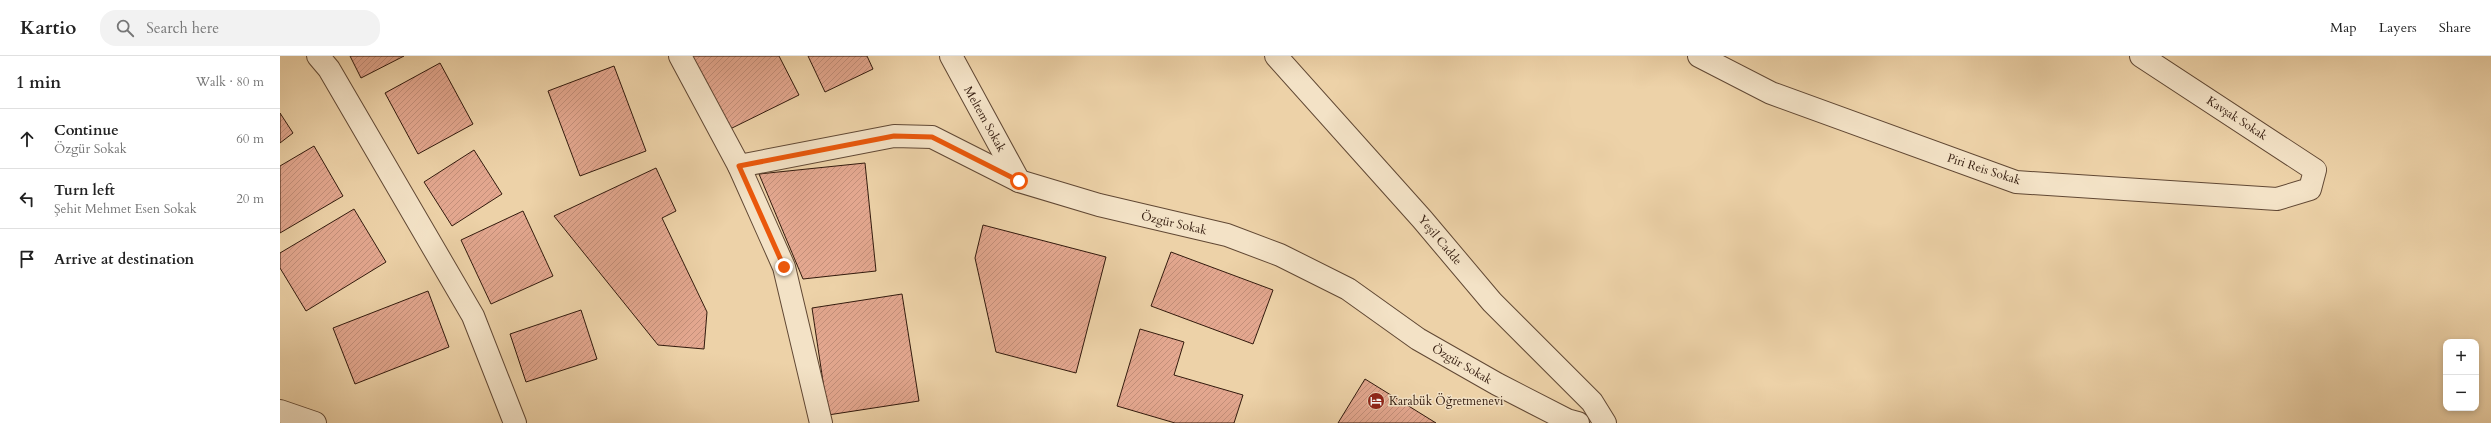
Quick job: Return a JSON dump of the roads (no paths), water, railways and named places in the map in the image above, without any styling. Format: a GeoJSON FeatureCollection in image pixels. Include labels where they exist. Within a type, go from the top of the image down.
{"type":"FeatureCollection","features":[{"type":"Feature","properties":{"kind":"street"},"geometry":{"type":"LineString","coordinates":[[318,56],[329,69],[473,316],[515,423]]}},
{"type":"Feature","properties":{"kind":"street"},"geometry":{"type":"LineString","coordinates":[[680,56],[739,166],[784,267],[821,423]]}},
{"type":"Feature","properties":{"kind":"street","name":"Meltem Sokak"},"geometry":{"type":"LineString","coordinates":[[951,56],[1019,181]]}},
{"type":"Feature","properties":{"kind":"street","name":"Yeşil Cadde"},"geometry":{"type":"LineString","coordinates":[[1276,56],[1422,219],[1492,302],[1592,402],[1605,423]]}},
{"type":"Feature","properties":{"kind":"street","name":"Kavşak Sokak"},"geometry":{"type":"LineString","coordinates":[[2141,56],[2316,170],[2310,189]]}},
{"type":"Feature","properties":{"kind":"street","name":"Piri Reis Sokak"},"geometry":{"type":"LineString","coordinates":[[1707,58],[1771,93],[2016,182],[2277,199],[2310,189]]}},
{"type":"Feature","properties":{"kind":"street","name":"Özgür Sokak"},"geometry":{"type":"LineString","coordinates":[[739,166],[894,136],[932,137],[1019,181],[1099,205],[1227,235],[1280,255],[1348,289],[1418,339],[1497,384],[1567,420],[1578,423]]}},
{"type":"Feature","properties":{"kind":"street"},"geometry":{"type":"LineString","coordinates":[[280,411],[315,423]]}},
{"type":"Feature","properties":{"kind":"place","name":"Karabük Öğretmenevi"},"geometry":{"type":"Point","coordinates":[1376,401]}}]}
